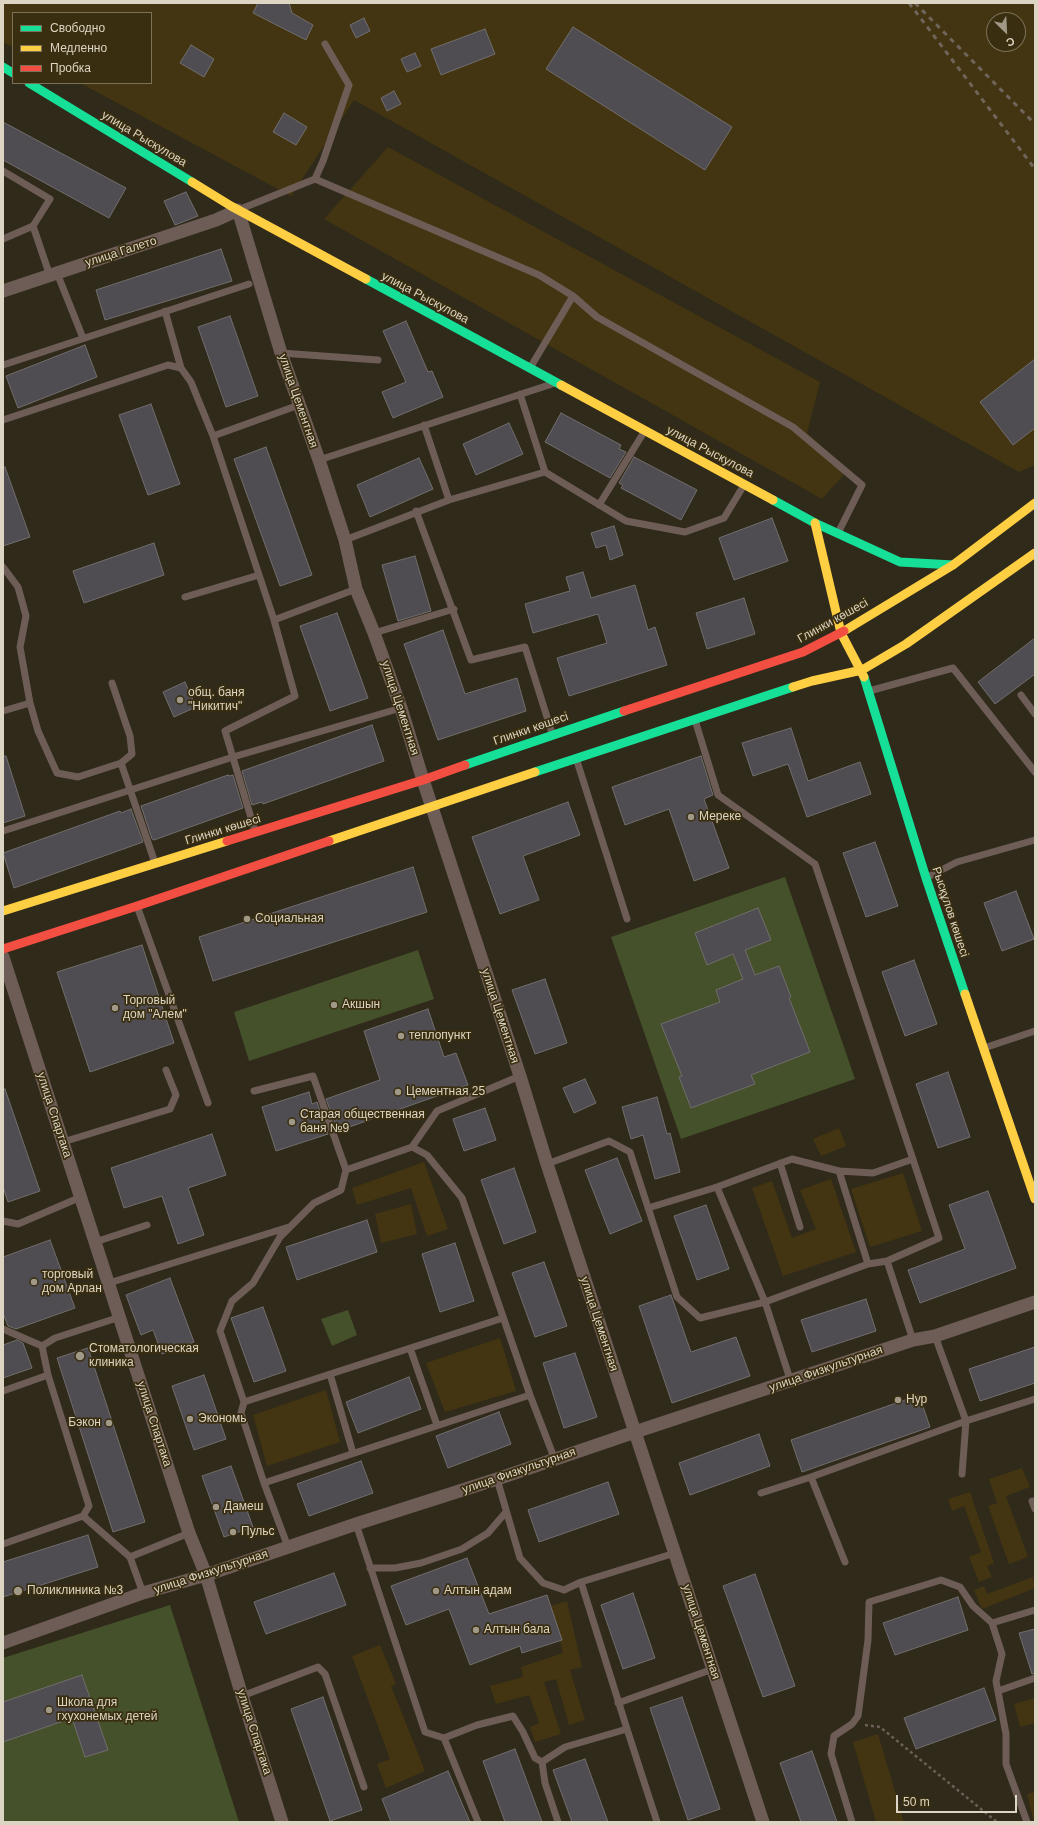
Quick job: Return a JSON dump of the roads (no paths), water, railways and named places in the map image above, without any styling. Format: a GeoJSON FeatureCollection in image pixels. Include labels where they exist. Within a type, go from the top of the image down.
{"type":"FeatureCollection","features":[{"type":"Feature","properties":{"kind":"main road"},"geometry":{"type":"LineString","coordinates":[[3,67],[12,72]]}},
{"type":"Feature","properties":{"kind":"main road","name":"улица Рыскулова"},"geometry":{"type":"LineString","coordinates":[[31,84],[238,210],[816,523],[900,562],[953,565]]}},
{"type":"Feature","properties":{"kind":"main road","name":"Глинки көшесі"},"geometry":{"type":"LineString","coordinates":[[3,911],[423,780],[553,734],[804,652],[841,633],[953,565],[1035,503]]}},
{"type":"Feature","properties":{"kind":"main road"},"geometry":{"type":"LineString","coordinates":[[816,523],[841,633]]}},
{"type":"Feature","properties":{"kind":"main road"},"geometry":{"type":"LineString","coordinates":[[3,949],[137,906],[576,758],[812,681],[862,670],[906,644],[1035,553]]}},
{"type":"Feature","properties":{"kind":"main road","name":"Рысқұлов көшесі"},"geometry":{"type":"LineString","coordinates":[[841,633],[862,670],[926,878],[983,1048],[1030,1175],[1035,1199]]}},
{"type":"Feature","properties":{"kind":"street","name":"улица Галето"},"geometry":{"type":"LineString","coordinates":[[3,291],[216,220],[238,210]]}},
{"type":"Feature","properties":{"kind":"street","name":"улица Цементная"},"geometry":{"type":"LineString","coordinates":[[238,210],[281,353],[319,460],[345,540],[356,589],[374,633],[401,708],[547,1164],[763,1822]]}},
{"type":"Feature","properties":{"kind":"street","name":"улица Спартака"},"geometry":{"type":"LineString","coordinates":[[3,957],[189,1533],[206,1575],[282,1822]]}},
{"type":"Feature","properties":{"kind":"street","name":"улица Физкультурная"},"geometry":{"type":"LineString","coordinates":[[3,1643],[143,1593],[206,1575],[356,1524],[791,1382],[913,1340],[935,1336],[1035,1302]]}},
{"type":"Feature","properties":{"kind":"lane"},"geometry":{"type":"LineString","coordinates":[[238,210],[315,179],[323,161],[349,86],[325,44]]}},
{"type":"Feature","properties":{"kind":"lane"},"geometry":{"type":"LineString","coordinates":[[3,172],[50,199],[33,226],[3,239]]}},
{"type":"Feature","properties":{"kind":"lane"},"geometry":{"type":"LineString","coordinates":[[315,179],[539,275],[573,296],[597,317],[793,426],[862,485],[838,534]]}},
{"type":"Feature","properties":{"kind":"lane"},"geometry":{"type":"LineString","coordinates":[[33,226],[83,338]]}},
{"type":"Feature","properties":{"kind":"lane"},"geometry":{"type":"LineString","coordinates":[[3,365],[249,284]]}},
{"type":"Feature","properties":{"kind":"lane"},"geometry":{"type":"LineString","coordinates":[[530,368],[573,296]]}},
{"type":"Feature","properties":{"kind":"lane"},"geometry":{"type":"LineString","coordinates":[[165,311],[181,368],[191,382],[212,436],[259,575],[274,620],[295,696],[225,731],[256,832]]}},
{"type":"Feature","properties":{"kind":"lane"},"geometry":{"type":"LineString","coordinates":[[281,353],[378,360]]}},
{"type":"Feature","properties":{"kind":"lane"},"geometry":{"type":"LineString","coordinates":[[3,420],[168,365],[181,368]]}},
{"type":"Feature","properties":{"kind":"lane"},"geometry":{"type":"LineString","coordinates":[[319,460],[556,382]]}},
{"type":"Feature","properties":{"kind":"lane"},"geometry":{"type":"LineString","coordinates":[[520,394],[545,472],[626,521],[685,532],[724,518],[744,484]]}},
{"type":"Feature","properties":{"kind":"lane"},"geometry":{"type":"LineString","coordinates":[[212,436],[299,405]]}},
{"type":"Feature","properties":{"kind":"lane"},"geometry":{"type":"LineString","coordinates":[[424,425],[450,500]]}},
{"type":"Feature","properties":{"kind":"lane"},"geometry":{"type":"LineString","coordinates":[[599,505],[645,430]]}},
{"type":"Feature","properties":{"kind":"lane"},"geometry":{"type":"LineString","coordinates":[[345,540],[416,511],[545,472]]}},
{"type":"Feature","properties":{"kind":"lane"},"geometry":{"type":"LineString","coordinates":[[416,511],[454,609],[471,660],[525,647],[553,734]]}},
{"type":"Feature","properties":{"kind":"lane"},"geometry":{"type":"LineString","coordinates":[[3,567],[18,586],[26,616],[20,648],[30,703],[38,731],[57,773],[78,777],[121,763],[132,754],[131,742],[112,683]]}},
{"type":"Feature","properties":{"kind":"lane"},"geometry":{"type":"LineString","coordinates":[[185,597],[259,575]]}},
{"type":"Feature","properties":{"kind":"lane"},"geometry":{"type":"LineString","coordinates":[[274,620],[356,589]]}},
{"type":"Feature","properties":{"kind":"lane"},"geometry":{"type":"LineString","coordinates":[[374,633],[454,609]]}},
{"type":"Feature","properties":{"kind":"lane"},"geometry":{"type":"LineString","coordinates":[[869,691],[953,668],[1035,772]]}},
{"type":"Feature","properties":{"kind":"lane"},"geometry":{"type":"LineString","coordinates":[[1021,695],[1035,714]]}},
{"type":"Feature","properties":{"kind":"lane"},"geometry":{"type":"LineString","coordinates":[[3,711],[30,703]]}},
{"type":"Feature","properties":{"kind":"lane"},"geometry":{"type":"LineString","coordinates":[[3,831],[233,757],[401,708]]}},
{"type":"Feature","properties":{"kind":"lane"},"geometry":{"type":"LineString","coordinates":[[547,1164],[610,1141],[630,1152],[677,1297],[700,1318],[765,1302],[868,1264],[887,1261],[939,1238],[815,864],[718,795],[695,720]]}},
{"type":"Feature","properties":{"kind":"lane"},"geometry":{"type":"LineString","coordinates":[[576,758],[627,919]]}},
{"type":"Feature","properties":{"kind":"lane"},"geometry":{"type":"LineString","coordinates":[[121,763],[155,864]]}},
{"type":"Feature","properties":{"kind":"lane"},"geometry":{"type":"LineString","coordinates":[[926,878],[956,862],[1035,840]]}},
{"type":"Feature","properties":{"kind":"lane"},"geometry":{"type":"LineString","coordinates":[[137,906],[208,1103]]}},
{"type":"Feature","properties":{"kind":"lane"},"geometry":{"type":"LineString","coordinates":[[983,1048],[1035,1031]]}},
{"type":"Feature","properties":{"kind":"lane"},"geometry":{"type":"LineString","coordinates":[[63,1142],[170,1109],[176,1095],[166,1070]]}},
{"type":"Feature","properties":{"kind":"lane"},"geometry":{"type":"LineString","coordinates":[[254,1091],[313,1076],[346,1170],[341,1190],[314,1203],[280,1237],[253,1284],[232,1301],[220,1331],[244,1402],[241,1413],[264,1483],[288,1547]]}},
{"type":"Feature","properties":{"kind":"lane"},"geometry":{"type":"LineString","coordinates":[[346,1170],[412,1147],[437,1111],[520,1076]]}},
{"type":"Feature","properties":{"kind":"lane"},"geometry":{"type":"LineString","coordinates":[[412,1147],[427,1155],[462,1198],[530,1395],[555,1460]]}},
{"type":"Feature","properties":{"kind":"lane"},"geometry":{"type":"LineString","coordinates":[[648,1208],[717,1187],[792,1159],[839,1172],[873,1173],[913,1159]]}},
{"type":"Feature","properties":{"kind":"lane"},"geometry":{"type":"LineString","coordinates":[[780,1163],[800,1227]]}},
{"type":"Feature","properties":{"kind":"lane"},"geometry":{"type":"LineString","coordinates":[[839,1172],[868,1264]]}},
{"type":"Feature","properties":{"kind":"lane"},"geometry":{"type":"LineString","coordinates":[[717,1187],[765,1302],[791,1382]]}},
{"type":"Feature","properties":{"kind":"lane"},"geometry":{"type":"LineString","coordinates":[[3,1221],[18,1224],[81,1197]]}},
{"type":"Feature","properties":{"kind":"lane"},"geometry":{"type":"LineString","coordinates":[[95,1242],[147,1225]]}},
{"type":"Feature","properties":{"kind":"lane"},"geometry":{"type":"LineString","coordinates":[[109,1283],[291,1226]]}},
{"type":"Feature","properties":{"kind":"lane"},"geometry":{"type":"LineString","coordinates":[[887,1261],[913,1340]]}},
{"type":"Feature","properties":{"kind":"lane"},"geometry":{"type":"LineString","coordinates":[[42,1346],[56,1338],[120,1317]]}},
{"type":"Feature","properties":{"kind":"lane"},"geometry":{"type":"LineString","coordinates":[[244,1402],[503,1318]]}},
{"type":"Feature","properties":{"kind":"lane"},"geometry":{"type":"LineString","coordinates":[[3,1329],[42,1346]]}},
{"type":"Feature","properties":{"kind":"lane"},"geometry":{"type":"LineString","coordinates":[[935,1336],[966,1421],[962,1474]]}},
{"type":"Feature","properties":{"kind":"lane"},"geometry":{"type":"LineString","coordinates":[[3,1544],[83,1516],[89,1506],[48,1375],[42,1346]]}},
{"type":"Feature","properties":{"kind":"lane"},"geometry":{"type":"LineString","coordinates":[[410,1348],[437,1425]]}},
{"type":"Feature","properties":{"kind":"lane"},"geometry":{"type":"LineString","coordinates":[[330,1374],[354,1453]]}},
{"type":"Feature","properties":{"kind":"lane"},"geometry":{"type":"LineString","coordinates":[[3,1391],[48,1375]]}},
{"type":"Feature","properties":{"kind":"lane"},"geometry":{"type":"LineString","coordinates":[[264,1483],[530,1395]]}},
{"type":"Feature","properties":{"kind":"lane"},"geometry":{"type":"LineString","coordinates":[[761,1493],[811,1477],[966,1421],[1035,1399]]}},
{"type":"Feature","properties":{"kind":"lane"},"geometry":{"type":"LineString","coordinates":[[811,1477],[844,1562]]}},
{"type":"Feature","properties":{"kind":"lane"},"geometry":{"type":"LineString","coordinates":[[497,1479],[520,1558],[544,1583],[564,1590],[581,1582],[675,1553]]}},
{"type":"Feature","properties":{"kind":"lane"},"geometry":{"type":"LineString","coordinates":[[370,1568],[395,1568],[421,1563],[462,1549],[488,1533],[506,1512]]}},
{"type":"Feature","properties":{"kind":"lane"},"geometry":{"type":"LineString","coordinates":[[83,1516],[130,1557],[143,1593]]}},
{"type":"Feature","properties":{"kind":"lane"},"geometry":{"type":"LineString","coordinates":[[356,1524],[424,1732],[444,1738],[477,1724],[512,1716],[523,1732],[535,1758],[542,1762]]}},
{"type":"Feature","properties":{"kind":"lane"},"geometry":{"type":"LineString","coordinates":[[130,1557],[189,1533]]}},
{"type":"Feature","properties":{"kind":"lane"},"geometry":{"type":"LineString","coordinates":[[852,1822],[831,1754],[834,1736],[852,1724],[858,1716],[868,1640],[869,1602],[940,1580],[960,1588],[973,1606],[992,1623],[1002,1654],[996,1681],[1006,1734],[1006,1764],[1027,1822]]}},
{"type":"Feature","properties":{"kind":"lane"},"geometry":{"type":"LineString","coordinates":[[581,1582],[618,1703],[658,1822]]}},
{"type":"Feature","properties":{"kind":"lane"},"geometry":{"type":"LineString","coordinates":[[992,1623],[1035,1610]]}},
{"type":"Feature","properties":{"kind":"lane"},"geometry":{"type":"LineString","coordinates":[[242,1696],[318,1667],[326,1674],[364,1787]]}},
{"type":"Feature","properties":{"kind":"lane"},"geometry":{"type":"LineString","coordinates":[[618,1703],[713,1669]]}},
{"type":"Feature","properties":{"kind":"lane"},"geometry":{"type":"LineString","coordinates":[[998,1691],[1035,1678]]}},
{"type":"Feature","properties":{"kind":"lane"},"geometry":{"type":"LineString","coordinates":[[542,1762],[565,1747],[627,1729]]}},
{"type":"Feature","properties":{"kind":"lane"},"geometry":{"type":"LineString","coordinates":[[444,1738],[478,1822]]}},
{"type":"Feature","properties":{"kind":"lane"},"geometry":{"type":"LineString","coordinates":[[542,1762],[545,1783],[558,1822]]}},
{"type":"Feature","properties":{"kind":"railway"},"geometry":{"type":"LineString","coordinates":[[909,3],[1035,169]]}},
{"type":"Feature","properties":{"kind":"railway"},"geometry":{"type":"LineString","coordinates":[[915,3],[1035,124]]}},
{"type":"Feature","properties":{"kind":"place","name":"общ. баня \"Никитич\""},"geometry":{"type":"Point","coordinates":[180,700]}},
{"type":"Feature","properties":{"kind":"place","name":"Мереке"},"geometry":{"type":"Point","coordinates":[691,817]}},
{"type":"Feature","properties":{"kind":"place","name":"Социальная"},"geometry":{"type":"Point","coordinates":[247,919]}},
{"type":"Feature","properties":{"kind":"place","name":"Акшын"},"geometry":{"type":"Point","coordinates":[334,1005]}},
{"type":"Feature","properties":{"kind":"place","name":"Торговый дом \"Алем\""},"geometry":{"type":"Point","coordinates":[115,1008]}},
{"type":"Feature","properties":{"kind":"place","name":"теплопункт"},"geometry":{"type":"Point","coordinates":[401,1036]}},
{"type":"Feature","properties":{"kind":"place","name":"Цементная 25"},"geometry":{"type":"Point","coordinates":[398,1092]}},
{"type":"Feature","properties":{"kind":"place","name":"Старая общественная баня №9"},"geometry":{"type":"Point","coordinates":[292,1122]}},
{"type":"Feature","properties":{"kind":"place","name":"торговый дом Арлан"},"geometry":{"type":"Point","coordinates":[34,1282]}},
{"type":"Feature","properties":{"kind":"place","name":"Стоматологическая клиника"},"geometry":{"type":"Point","coordinates":[80,1356]}},
{"type":"Feature","properties":{"kind":"place","name":"Нур"},"geometry":{"type":"Point","coordinates":[898,1400]}},
{"type":"Feature","properties":{"kind":"place","name":"Экономь"},"geometry":{"type":"Point","coordinates":[190,1419]}},
{"type":"Feature","properties":{"kind":"place","name":"Бэкон"},"geometry":{"type":"Point","coordinates":[109,1423]}},
{"type":"Feature","properties":{"kind":"place","name":"Дамеш"},"geometry":{"type":"Point","coordinates":[216,1507]}},
{"type":"Feature","properties":{"kind":"place","name":"Пульс"},"geometry":{"type":"Point","coordinates":[233,1532]}},
{"type":"Feature","properties":{"kind":"place","name":"Поликлиника №3"},"geometry":{"type":"Point","coordinates":[18,1591]}},
{"type":"Feature","properties":{"kind":"place","name":"Алтын адам"},"geometry":{"type":"Point","coordinates":[436,1591]}},
{"type":"Feature","properties":{"kind":"place","name":"Алтын бала"},"geometry":{"type":"Point","coordinates":[476,1630]}},
{"type":"Feature","properties":{"kind":"place","name":"Школа для гхухонемых детей"},"geometry":{"type":"Point","coordinates":[49,1710]}}]}
